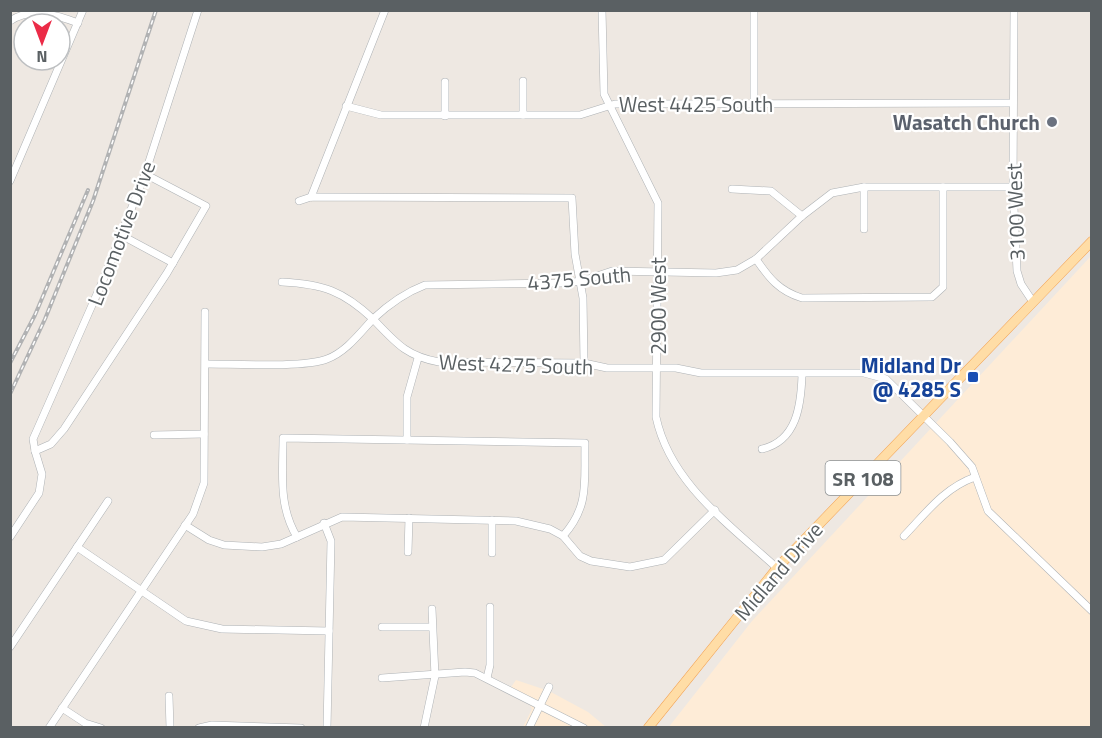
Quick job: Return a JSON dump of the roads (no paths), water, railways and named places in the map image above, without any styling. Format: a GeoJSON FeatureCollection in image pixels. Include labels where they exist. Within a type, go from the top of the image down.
{"type":"FeatureCollection","features":[{"type":"Feature","properties":{"kind":"main road","name":"Midland Drive"},"geometry":{"type":"LineString","coordinates":[[648,728],[777,568],[1092,241]]}},
{"type":"Feature","properties":{"kind":"street"},"geometry":{"type":"LineString","coordinates":[[10,181],[83,10]]}},
{"type":"Feature","properties":{"kind":"street","name":"Locomotive Drive"},"geometry":{"type":"LineString","coordinates":[[35,451],[33,439],[82,330],[145,174],[198,10]]}},
{"type":"Feature","properties":{"kind":"street"},"geometry":{"type":"LineString","coordinates":[[310,197],[385,10]]}},
{"type":"Feature","properties":{"kind":"street","name":"2900 West"},"geometry":{"type":"LineString","coordinates":[[602,10],[604,94],[658,202],[656,417],[667,454],[679,472],[715,510],[777,568]]}},
{"type":"Feature","properties":{"kind":"street"},"geometry":{"type":"LineString","coordinates":[[754,10],[754,104]]}},
{"type":"Feature","properties":{"kind":"street","name":"3100 West"},"geometry":{"type":"LineString","coordinates":[[1014,10],[1013,187],[1017,271],[1021,284],[1033,302]]}},
{"type":"Feature","properties":{"kind":"street"},"geometry":{"type":"LineString","coordinates":[[72,20],[78,22]]}},
{"type":"Feature","properties":{"kind":"street"},"geometry":{"type":"LineString","coordinates":[[523,81],[524,116]]}},
{"type":"Feature","properties":{"kind":"street"},"geometry":{"type":"LineString","coordinates":[[446,82],[446,116]]}},
{"type":"Feature","properties":{"kind":"street","name":"West 4425 South"},"geometry":{"type":"LineString","coordinates":[[346,106],[381,115],[524,116],[580,115],[608,105],[1013,103]]}},
{"type":"Feature","properties":{"kind":"street"},"geometry":{"type":"LineString","coordinates":[[10,537],[39,493],[42,474],[35,451],[48,447],[57,438],[173,263],[207,206],[145,174]]}},
{"type":"Feature","properties":{"kind":"street"},"geometry":{"type":"LineString","coordinates":[[864,187],[864,229]]}},
{"type":"Feature","properties":{"kind":"street","name":"4375 South"},"geometry":{"type":"LineString","coordinates":[[373,319],[391,302],[408,291],[425,285],[582,281],[612,271],[716,273],[736,270],[756,259],[802,216],[832,193],[864,187],[1013,187]]}},
{"type":"Feature","properties":{"kind":"street"},"geometry":{"type":"LineString","coordinates":[[756,259],[771,281],[785,293],[802,298],[932,297],[943,287],[943,187]]}},
{"type":"Feature","properties":{"kind":"street"},"geometry":{"type":"LineString","coordinates":[[732,189],[771,191],[802,216]]}},
{"type":"Feature","properties":{"kind":"street"},"geometry":{"type":"LineString","coordinates":[[299,201],[310,197],[572,198],[576,254],[582,281],[584,363]]}},
{"type":"Feature","properties":{"kind":"street"},"geometry":{"type":"LineString","coordinates":[[121,236],[173,263]]}},
{"type":"Feature","properties":{"kind":"street"},"geometry":{"type":"LineString","coordinates":[[206,364],[303,362],[327,359],[348,346],[373,319],[354,301],[332,289],[308,283],[282,282]]}},
{"type":"Feature","properties":{"kind":"street"},"geometry":{"type":"LineString","coordinates":[[49,728],[193,514],[204,483],[205,312]]}},
{"type":"Feature","properties":{"kind":"street","name":"West 4275 South"},"geometry":{"type":"LineString","coordinates":[[373,319],[401,349],[418,358],[439,362],[584,363],[608,368],[676,368],[701,373],[802,375],[864,373],[886,379],[965,459],[975,477],[988,511],[1092,611]]}},
{"type":"Feature","properties":{"kind":"street"},"geometry":{"type":"LineString","coordinates":[[407,440],[407,398],[418,358]]}},
{"type":"Feature","properties":{"kind":"street"},"geometry":{"type":"LineString","coordinates":[[762,449],[773,446],[783,439],[797,418],[801,406],[802,375]]}},
{"type":"Feature","properties":{"kind":"street"},"geometry":{"type":"LineString","coordinates":[[154,435],[204,434]]}},
{"type":"Feature","properties":{"kind":"street"},"geometry":{"type":"LineString","coordinates":[[297,537],[287,521],[283,498],[283,438],[585,443],[584,497],[581,511],[563,536]]}},
{"type":"Feature","properties":{"kind":"street"},"geometry":{"type":"LineString","coordinates":[[904,536],[944,494],[957,484],[975,477]]}},
{"type":"Feature","properties":{"kind":"street"},"geometry":{"type":"LineString","coordinates":[[10,647],[108,501]]}},
{"type":"Feature","properties":{"kind":"street"},"geometry":{"type":"LineString","coordinates":[[186,525],[209,540],[224,545],[262,547],[281,544],[342,517],[535,523],[563,536],[580,556],[630,567],[664,560],[715,510]]}},
{"type":"Feature","properties":{"kind":"street"},"geometry":{"type":"LineString","coordinates":[[408,552],[409,518]]}},
{"type":"Feature","properties":{"kind":"street"},"geometry":{"type":"LineString","coordinates":[[492,520],[492,554]]}},
{"type":"Feature","properties":{"kind":"street"},"geometry":{"type":"LineString","coordinates":[[324,524],[331,541],[327,728]]}},
{"type":"Feature","properties":{"kind":"street"},"geometry":{"type":"LineString","coordinates":[[77,547],[186,621],[222,629],[329,631]]}},
{"type":"Feature","properties":{"kind":"street"},"geometry":{"type":"LineString","coordinates":[[573,561],[580,556]]}},
{"type":"Feature","properties":{"kind":"street"},"geometry":{"type":"LineString","coordinates":[[487,678],[490,665],[490,607]]}},
{"type":"Feature","properties":{"kind":"street"},"geometry":{"type":"LineString","coordinates":[[424,728],[435,676],[432,609]]}},
{"type":"Feature","properties":{"kind":"street"},"geometry":{"type":"LineString","coordinates":[[382,627],[432,627]]}},
{"type":"Feature","properties":{"kind":"street"},"geometry":{"type":"LineString","coordinates":[[382,678],[435,676],[465,672],[487,678],[584,728]]}},
{"type":"Feature","properties":{"kind":"street"},"geometry":{"type":"LineString","coordinates":[[529,728],[549,687]]}},
{"type":"Feature","properties":{"kind":"street"},"geometry":{"type":"LineString","coordinates":[[169,696],[170,728]]}},
{"type":"Feature","properties":{"kind":"street"},"geometry":{"type":"LineString","coordinates":[[62,708],[85,723],[100,728]]}},
{"type":"Feature","properties":{"kind":"street"},"geometry":{"type":"LineString","coordinates":[[199,728],[224,726],[301,728]]}},
{"type":"Feature","properties":{"kind":"railway"},"geometry":{"type":"LineString","coordinates":[[10,394],[45,319],[93,201],[156,10]]}},
{"type":"Feature","properties":{"kind":"railway"},"geometry":{"type":"LineString","coordinates":[[10,363],[35,315],[88,190]]}},
{"type":"Feature","properties":{"kind":"place","name":"Wasatch Church"},"geometry":{"type":"Point","coordinates":[1052,122]}},
{"type":"Feature","properties":{"kind":"place","name":"Midland Dr @ 4285 S"},"geometry":{"type":"Point","coordinates":[973,377]}}]}
